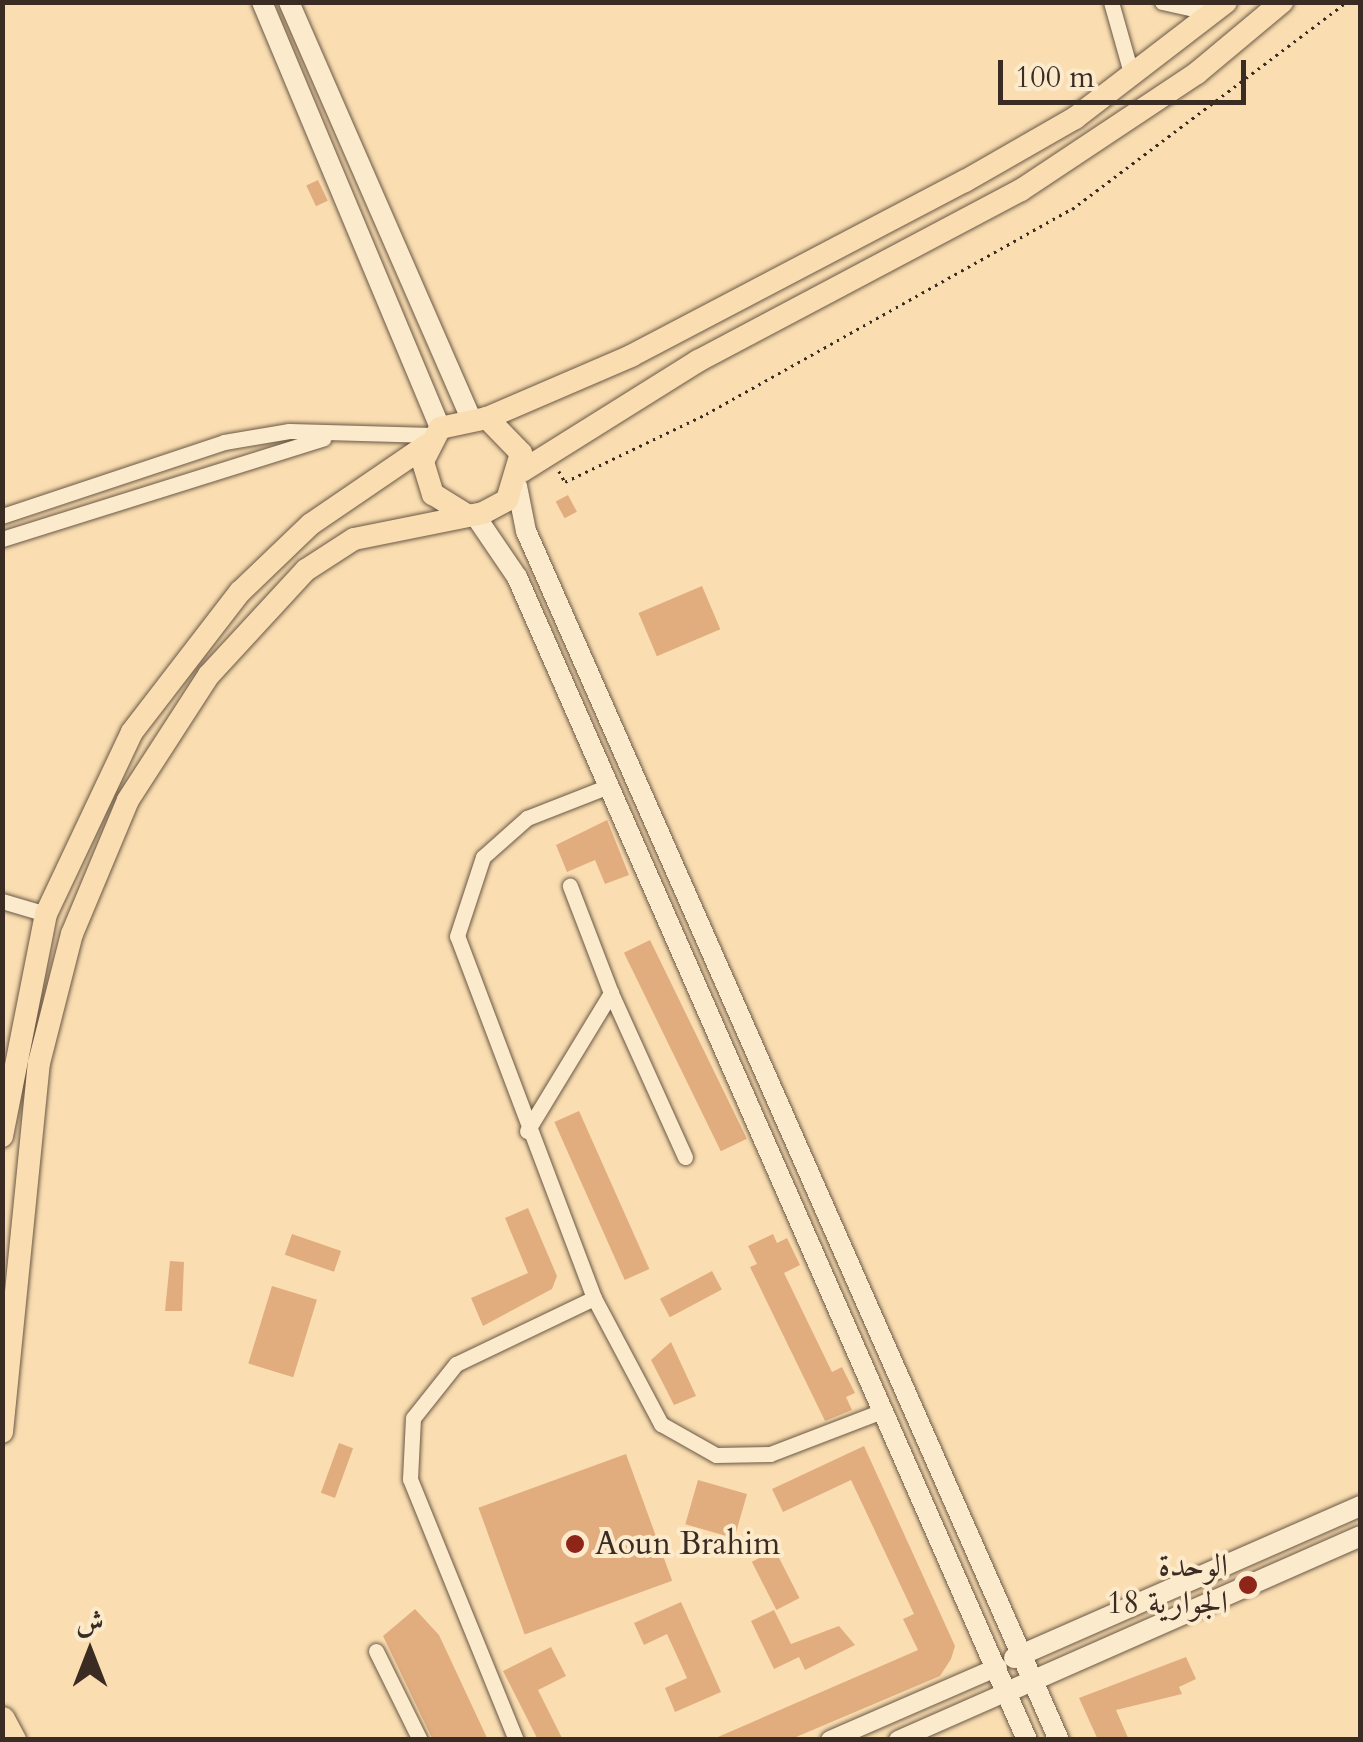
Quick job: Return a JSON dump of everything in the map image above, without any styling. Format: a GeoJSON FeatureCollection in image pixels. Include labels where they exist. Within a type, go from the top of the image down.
{"type":"FeatureCollection","features":[{"type":"Feature","properties":{"kind":"highway"},"geometry":{"type":"LineString","coordinates":[[2,1719],[14,1740]]}},
{"type":"Feature","properties":{"kind":"main road"},"geometry":{"type":"LineString","coordinates":[[262,2],[433,436],[433,494],[470,514],[517,577],[606,788],[998,1667],[1027,1740]]}},
{"type":"Feature","properties":{"kind":"main road"},"geometry":{"type":"LineString","coordinates":[[289,2],[479,416],[514,438],[526,531],[1059,1740]]}},
{"type":"Feature","properties":{"kind":"main road"},"geometry":{"type":"LineString","coordinates":[[2,1432],[40,1063],[72,934],[128,800],[209,675],[306,570],[354,539],[499,507],[548,452],[698,361],[1021,190],[1197,73],[1282,2]]}},
{"type":"Feature","properties":{"kind":"main road"},"geometry":{"type":"LineString","coordinates":[[2,1136],[46,914],[96,796],[185,658],[312,524],[433,436],[631,356],[948,190],[1132,76],[1219,8]]}},
{"type":"Feature","properties":{"kind":"main road"},"geometry":{"type":"LineString","coordinates":[[998,1667],[1360,1506]]}},
{"type":"Feature","properties":{"kind":"main road"},"geometry":{"type":"LineString","coordinates":[[1007,1692],[1360,1536]]}},
{"type":"Feature","properties":{"kind":"street"},"geometry":{"type":"LineString","coordinates":[[1111,2],[1132,76]]}},
{"type":"Feature","properties":{"kind":"street"},"geometry":{"type":"LineString","coordinates":[[1162,2],[1219,8]]}},
{"type":"Feature","properties":{"kind":"street"},"geometry":{"type":"LineString","coordinates":[[2,516],[224,442],[289,431],[324,438],[433,436]]}},
{"type":"Feature","properties":{"kind":"street"},"geometry":{"type":"LineString","coordinates":[[2,539],[324,438]]}},
{"type":"Feature","properties":{"kind":"street"},"geometry":{"type":"LineString","coordinates":[[606,788],[528,818],[483,857],[457,936],[526,1131],[594,1298],[661,1424],[716,1455],[770,1454],[882,1411]]}},
{"type":"Feature","properties":{"kind":"street"},"geometry":{"type":"LineString","coordinates":[[570,886],[611,993],[685,1157]]}},
{"type":"Feature","properties":{"kind":"street"},"geometry":{"type":"LineString","coordinates":[[2,901],[46,914]]}},
{"type":"Feature","properties":{"kind":"street"},"geometry":{"type":"LineString","coordinates":[[526,1131],[611,993]]}},
{"type":"Feature","properties":{"kind":"street"},"geometry":{"type":"LineString","coordinates":[[516,1740],[422,1521],[410,1479],[413,1418],[456,1364],[594,1298]]}},
{"type":"Feature","properties":{"kind":"street"},"geometry":{"type":"LineString","coordinates":[[376,1651],[420,1740]]}},
{"type":"Feature","properties":{"kind":"street"},"geometry":{"type":"LineString","coordinates":[[830,1740],[998,1667]]}},
{"type":"Feature","properties":{"kind":"street"},"geometry":{"type":"LineString","coordinates":[[898,1740],[1007,1692]]}},
{"type":"Feature","properties":{"kind":"path"},"geometry":{"type":"LineString","coordinates":[[548,452],[565,482],[908,303],[1072,209],[1347,2]]}},
{"type":"Feature","properties":{"kind":"building"},"geometry":{"type":"Polygon","coordinates":[[[318,180],[328,201],[316,206],[306,185],[318,180]]]}},
{"type":"Feature","properties":{"kind":"building"},"geometry":{"type":"Polygon","coordinates":[[[568,495],[577,512],[565,518],[556,502],[568,495]]]}},
{"type":"Feature","properties":{"kind":"building"},"geometry":{"type":"Polygon","coordinates":[[[702,586],[720,629],[657,656],[638,613],[702,586]]]}},
{"type":"Feature","properties":{"kind":"building"},"geometry":{"type":"Polygon","coordinates":[[[607,820],[629,875],[605,884],[595,860],[567,872],[556,845],[607,820]]]}},
{"type":"Feature","properties":{"kind":"building"},"geometry":{"type":"Polygon","coordinates":[[[650,940],[747,1139],[721,1151],[624,953],[650,940]]]}},
{"type":"Feature","properties":{"kind":"building"},"geometry":{"type":"Polygon","coordinates":[[[579,1111],[649,1269],[625,1280],[554,1122],[579,1111]]]}},
{"type":"Feature","properties":{"kind":"building"},"geometry":{"type":"Polygon","coordinates":[[[528,1208],[557,1276],[552,1289],[483,1326],[471,1298],[528,1273],[505,1218],[528,1208]]]}},
{"type":"Feature","properties":{"kind":"building"},"geometry":{"type":"Polygon","coordinates":[[[292,1234],[341,1251],[334,1272],[285,1255],[292,1234]]]}},
{"type":"Feature","properties":{"kind":"building"},"geometry":{"type":"Polygon","coordinates":[[[773,1234],[777,1243],[787,1238],[800,1265],[784,1273],[832,1372],[842,1367],[855,1393],[846,1397],[852,1410],[825,1421],[750,1267],[757,1264],[748,1246],[773,1234]]]}},
{"type":"Feature","properties":{"kind":"building"},"geometry":{"type":"Polygon","coordinates":[[[170,1261],[184,1262],[182,1311],[165,1311],[170,1261]]]}},
{"type":"Feature","properties":{"kind":"building"},"geometry":{"type":"Polygon","coordinates":[[[712,1271],[722,1290],[670,1317],[660,1299],[712,1271]]]}},
{"type":"Feature","properties":{"kind":"building"},"geometry":{"type":"Polygon","coordinates":[[[272,1286],[317,1300],[293,1377],[248,1363],[272,1286]]]}},
{"type":"Feature","properties":{"kind":"building"},"geometry":{"type":"Polygon","coordinates":[[[671,1342],[696,1396],[674,1405],[651,1360],[671,1342]]]}},
{"type":"Feature","properties":{"kind":"building"},"geometry":{"type":"Polygon","coordinates":[[[339,1443],[353,1448],[335,1498],[321,1493],[339,1443]]]}},
{"type":"Feature","properties":{"kind":"building"},"geometry":{"type":"Polygon","coordinates":[[[864,1446],[955,1646],[951,1659],[940,1676],[789,1740],[711,1740],[918,1650],[903,1619],[914,1614],[851,1480],[783,1512],[772,1489],[864,1446]]]}},
{"type":"Feature","properties":{"kind":"building","name":"Aoun Brahim"},"geometry":{"type":"Polygon","coordinates":[[[626,1454],[672,1581],[525,1635],[478,1508],[626,1454]]]}},
{"type":"Feature","properties":{"kind":"building"},"geometry":{"type":"Polygon","coordinates":[[[698,1480],[747,1494],[734,1538],[685,1524],[698,1480]]]}},
{"type":"Feature","properties":{"kind":"building"},"geometry":{"type":"Polygon","coordinates":[[[775,1550],[800,1598],[776,1610],[752,1562],[775,1550]]]}},
{"type":"Feature","properties":{"kind":"building"},"geometry":{"type":"Polygon","coordinates":[[[681,1602],[721,1692],[675,1712],[665,1688],[687,1678],[667,1634],[644,1645],[634,1623],[681,1602]]]}},
{"type":"Feature","properties":{"kind":"building"},"geometry":{"type":"Polygon","coordinates":[[[415,1609],[439,1635],[488,1740],[433,1740],[383,1636],[415,1609]]]}},
{"type":"Feature","properties":{"kind":"building"},"geometry":{"type":"Polygon","coordinates":[[[774,1610],[791,1644],[839,1626],[855,1645],[805,1670],[799,1657],[774,1669],[751,1621],[774,1610]]]}},
{"type":"Feature","properties":{"kind":"building"},"geometry":{"type":"Polygon","coordinates":[[[551,1647],[566,1676],[538,1690],[563,1740],[538,1740],[503,1671],[551,1647]]]}},
{"type":"Feature","properties":{"kind":"building"},"geometry":{"type":"Polygon","coordinates":[[[1186,1657],[1196,1679],[1179,1687],[1182,1694],[1116,1710],[1129,1740],[1098,1740],[1079,1698],[1186,1657]]]}},
{"type":"Feature","properties":{"kind":"place","name":"Aoun Brahim"},"geometry":{"type":"Point","coordinates":[575,1544]}},
{"type":"Feature","properties":{"kind":"place","name":"الوحدة الجوارية 18"},"geometry":{"type":"Point","coordinates":[1248,1585]}}]}
